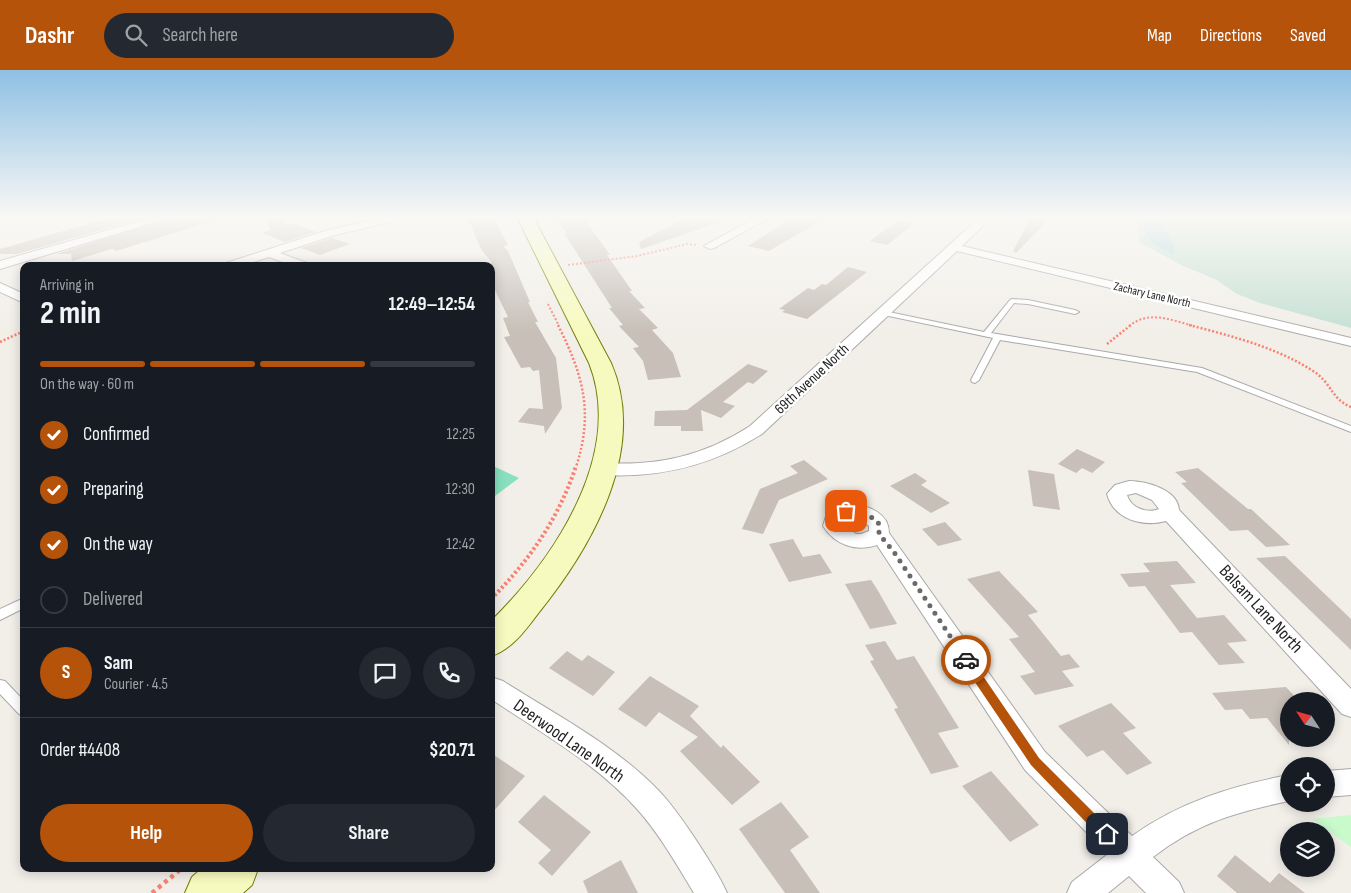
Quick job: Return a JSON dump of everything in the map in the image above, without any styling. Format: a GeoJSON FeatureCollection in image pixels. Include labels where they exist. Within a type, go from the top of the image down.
{"type":"FeatureCollection","features":[{"type":"Feature","properties":{"kind":"street"},"geometry":{"type":"LineString","coordinates":[[0,265],[33,255]]}},
{"type":"Feature","properties":{"kind":"street"},"geometry":{"type":"LineString","coordinates":[[242,262],[262,255]]}},
{"type":"Feature","properties":{"kind":"street"},"geometry":{"type":"LineString","coordinates":[[275,255],[293,262]]}},
{"type":"Feature","properties":{"kind":"street"},"geometry":{"type":"LineString","coordinates":[[495,638],[537,591],[568,546],[590,505],[604,469],[610,434],[610,404],[605,377],[547,255]]}},
{"type":"Feature","properties":{"kind":"street","name":"69th Avenue North"},"geometry":{"type":"LineString","coordinates":[[604,469],[645,470],[674,466],[704,459],[733,447],[756,430],[944,255]]}},
{"type":"Feature","properties":{"kind":"street","name":"Zachary Lane North"},"geometry":{"type":"LineString","coordinates":[[988,255],[1351,342]]}},
{"type":"Feature","properties":{"kind":"street"},"geometry":{"type":"LineString","coordinates":[[0,287],[20,297]]}},
{"type":"Feature","properties":{"kind":"street","name":"Balsam Lane North"},"geometry":{"type":"LineString","coordinates":[[1169,512],[1351,706]]}},
{"type":"Feature","properties":{"kind":"street"},"geometry":{"type":"LineString","coordinates":[[879,534],[894,552],[1035,761],[1130,858],[1168,893]]}},
{"type":"Feature","properties":{"kind":"street","name":"Deerwood Lane North"},"geometry":{"type":"LineString","coordinates":[[495,689],[599,758],[648,800],[690,856],[711,893]]}},
{"type":"Feature","properties":{"kind":"street"},"geometry":{"type":"LineString","coordinates":[[1335,783],[1351,782]]}},
{"type":"Feature","properties":{"kind":"street"},"geometry":{"type":"LineString","coordinates":[[1082,893],[1188,817],[1238,798],[1280,790]]}},
{"type":"Feature","properties":{"kind":"street"},"geometry":{"type":"LineString","coordinates":[[208,893],[232,872]]}},
{"type":"Feature","properties":{"kind":"lane"},"geometry":{"type":"LineString","coordinates":[[986,335],[1012,301],[1028,302],[1075,312]]}},
{"type":"Feature","properties":{"kind":"lane"},"geometry":{"type":"LineString","coordinates":[[884,313],[986,335],[1199,370],[1351,429]]}},
{"type":"Feature","properties":{"kind":"lane"},"geometry":{"type":"LineString","coordinates":[[974,380],[998,337]]}},
{"type":"Feature","properties":{"kind":"lane"},"geometry":{"type":"LineString","coordinates":[[0,615],[20,604]]}},
{"type":"Feature","properties":{"kind":"lane"},"geometry":{"type":"LineString","coordinates":[[0,684],[20,706]]}},
{"type":"Feature","properties":{"kind":"path"},"geometry":{"type":"LineString","coordinates":[[553,267],[639,255]]}},
{"type":"Feature","properties":{"kind":"path"},"geometry":{"type":"LineString","coordinates":[[495,595],[520,568],[552,521],[581,449],[585,417],[582,383],[545,297]]}},
{"type":"Feature","properties":{"kind":"path"},"geometry":{"type":"LineString","coordinates":[[1096,353],[1138,319],[1159,316],[1308,366],[1328,382],[1339,402],[1351,406]]}},
{"type":"Feature","properties":{"kind":"path"},"geometry":{"type":"LineString","coordinates":[[0,342],[20,333]]}},
{"type":"Feature","properties":{"kind":"path"},"geometry":{"type":"LineString","coordinates":[[152,893],[177,872]]}},
{"type":"Feature","properties":{"kind":"green space"},"geometry":{"type":"Polygon","coordinates":[[[1164,255],[1351,255],[1351,328],[1260,303],[1237,294],[1215,279],[1183,266],[1164,255]]]}},
{"type":"Feature","properties":{"kind":"green space"},"geometry":{"type":"Polygon","coordinates":[[[495,467],[519,478],[495,496],[495,467]]]}},
{"type":"Feature","properties":{"kind":"green space"},"geometry":{"type":"Polygon","coordinates":[[[1351,815],[1351,847],[1335,836],[1335,822],[1316,822],[1312,819],[1351,815]]]}},
{"type":"Feature","properties":{"kind":"building"},"geometry":{"type":"Polygon","coordinates":[[[71,255],[91,255],[72,261],[71,255]]]}},
{"type":"Feature","properties":{"kind":"building"},"geometry":{"type":"Polygon","coordinates":[[[486,255],[510,255],[538,322],[535,322],[556,358],[562,408],[545,434],[544,426],[518,422],[529,408],[543,409],[539,370],[533,371],[530,367],[521,368],[504,337],[510,336],[503,318],[508,317],[495,290],[495,262],[491,261],[486,255]]]}},
{"type":"Feature","properties":{"kind":"building"},"geometry":{"type":"Polygon","coordinates":[[[578,255],[607,255],[632,291],[629,291],[645,308],[639,309],[658,328],[652,330],[673,353],[681,377],[648,380],[643,361],[633,348],[639,347],[619,326],[623,325],[609,308],[612,308],[578,255]]]}},
{"type":"Feature","properties":{"kind":"building"},"geometry":{"type":"Polygon","coordinates":[[[848,267],[867,272],[807,319],[782,312],[785,310],[779,309],[808,288],[814,290],[822,284],[826,285],[848,267]]]}},
{"type":"Feature","properties":{"kind":"building"},"geometry":{"type":"Polygon","coordinates":[[[748,364],[768,371],[753,384],[748,382],[723,402],[735,406],[721,418],[701,410],[703,431],[681,431],[681,426],[654,426],[655,411],[687,410],[748,364]]]}},
{"type":"Feature","properties":{"kind":"building"},"geometry":{"type":"Polygon","coordinates":[[[1077,449],[1105,462],[1092,473],[1082,468],[1076,473],[1058,464],[1077,449]]]}},
{"type":"Feature","properties":{"kind":"building"},"geometry":{"type":"Polygon","coordinates":[[[804,460],[828,479],[779,500],[763,534],[742,529],[760,489],[798,473],[790,466],[804,460]]]}},
{"type":"Feature","properties":{"kind":"building"},"geometry":{"type":"Polygon","coordinates":[[[1198,468],[1248,509],[1251,509],[1290,545],[1266,547],[1248,530],[1230,531],[1181,483],[1187,482],[1175,472],[1198,468]]]}},
{"type":"Feature","properties":{"kind":"building"},"geometry":{"type":"Polygon","coordinates":[[[1028,470],[1054,474],[1060,510],[1033,506],[1028,470]]]}},
{"type":"Feature","properties":{"kind":"building"},"geometry":{"type":"Polygon","coordinates":[[[915,473],[927,481],[921,485],[950,503],[931,513],[890,486],[915,473]]]}},
{"type":"Feature","properties":{"kind":"building"},"geometry":{"type":"Polygon","coordinates":[[[945,522],[962,540],[938,546],[922,529],[945,522]]]}},
{"type":"Feature","properties":{"kind":"building"},"geometry":{"type":"Polygon","coordinates":[[[793,539],[803,557],[820,554],[832,573],[789,582],[769,544],[793,539]]]}},
{"type":"Feature","properties":{"kind":"building"},"geometry":{"type":"Polygon","coordinates":[[[1285,556],[1351,619],[1351,650],[1256,558],[1285,556]]]}},
{"type":"Feature","properties":{"kind":"building"},"geometry":{"type":"Polygon","coordinates":[[[1177,561],[1196,583],[1170,585],[1197,618],[1224,615],[1247,641],[1227,643],[1245,663],[1219,665],[1192,632],[1180,633],[1145,586],[1129,587],[1120,574],[1150,572],[1143,563],[1177,561]]]}},
{"type":"Feature","properties":{"kind":"building"},"geometry":{"type":"Polygon","coordinates":[[[999,571],[1038,612],[1028,615],[1061,656],[1069,654],[1080,667],[1062,671],[1074,686],[1035,695],[1020,676],[1035,672],[1009,639],[1019,637],[967,579],[999,571]]]}},
{"type":"Feature","properties":{"kind":"building"},"geometry":{"type":"Polygon","coordinates":[[[871,580],[897,624],[870,629],[845,584],[871,580]]]}},
{"type":"Feature","properties":{"kind":"building"},"geometry":{"type":"Polygon","coordinates":[[[885,641],[897,660],[914,656],[959,728],[938,733],[959,767],[931,774],[894,709],[898,708],[870,661],[874,660],[865,645],[885,641]]]}},
{"type":"Feature","properties":{"kind":"building"},"geometry":{"type":"Polygon","coordinates":[[[567,651],[582,661],[588,655],[615,672],[593,696],[549,668],[567,651]]]}},
{"type":"Feature","properties":{"kind":"building"},"geometry":{"type":"Polygon","coordinates":[[[650,676],[699,706],[690,716],[721,748],[723,745],[760,782],[732,805],[680,751],[698,737],[659,712],[646,727],[618,709],[650,676]]]}},
{"type":"Feature","properties":{"kind":"building"},"geometry":{"type":"Polygon","coordinates":[[[1286,687],[1291,692],[1280,692],[1280,734],[1267,718],[1250,719],[1242,709],[1225,710],[1212,693],[1286,687]]]}},
{"type":"Feature","properties":{"kind":"building"},"geometry":{"type":"Polygon","coordinates":[[[1111,703],[1136,728],[1123,733],[1152,763],[1127,775],[1103,750],[1087,757],[1058,726],[1111,703]]]}},
{"type":"Feature","properties":{"kind":"building"},"geometry":{"type":"Polygon","coordinates":[[[495,756],[525,776],[495,810],[495,756]]]}},
{"type":"Feature","properties":{"kind":"building"},"geometry":{"type":"Polygon","coordinates":[[[991,771],[1039,825],[1010,842],[962,786],[991,771]]]}},
{"type":"Feature","properties":{"kind":"building"},"geometry":{"type":"Polygon","coordinates":[[[544,795],[591,832],[552,876],[538,863],[551,850],[518,822],[544,795]]]}},
{"type":"Feature","properties":{"kind":"building"},"geometry":{"type":"Polygon","coordinates":[[[781,802],[809,837],[790,850],[820,893],[785,893],[739,829],[781,802]]]}},
{"type":"Feature","properties":{"kind":"building"},"geometry":{"type":"Polygon","coordinates":[[[1235,855],[1270,883],[1279,873],[1280,877],[1284,877],[1305,893],[1237,893],[1217,876],[1235,855]]]}},
{"type":"Feature","properties":{"kind":"building"},"geometry":{"type":"Polygon","coordinates":[[[621,860],[638,893],[588,893],[583,881],[621,860]]]}},
{"type":"Feature","properties":{"kind":"way so far"},"geometry":{"type":"LineString","coordinates":[[846,511],[862,512],[872,516],[879,524],[879,534],[894,552],[966,660]]}},
{"type":"Feature","properties":{"kind":"route"},"geometry":{"type":"LineString","coordinates":[[966,660],[1035,761],[1071,800],[1107,834]]}}]}
